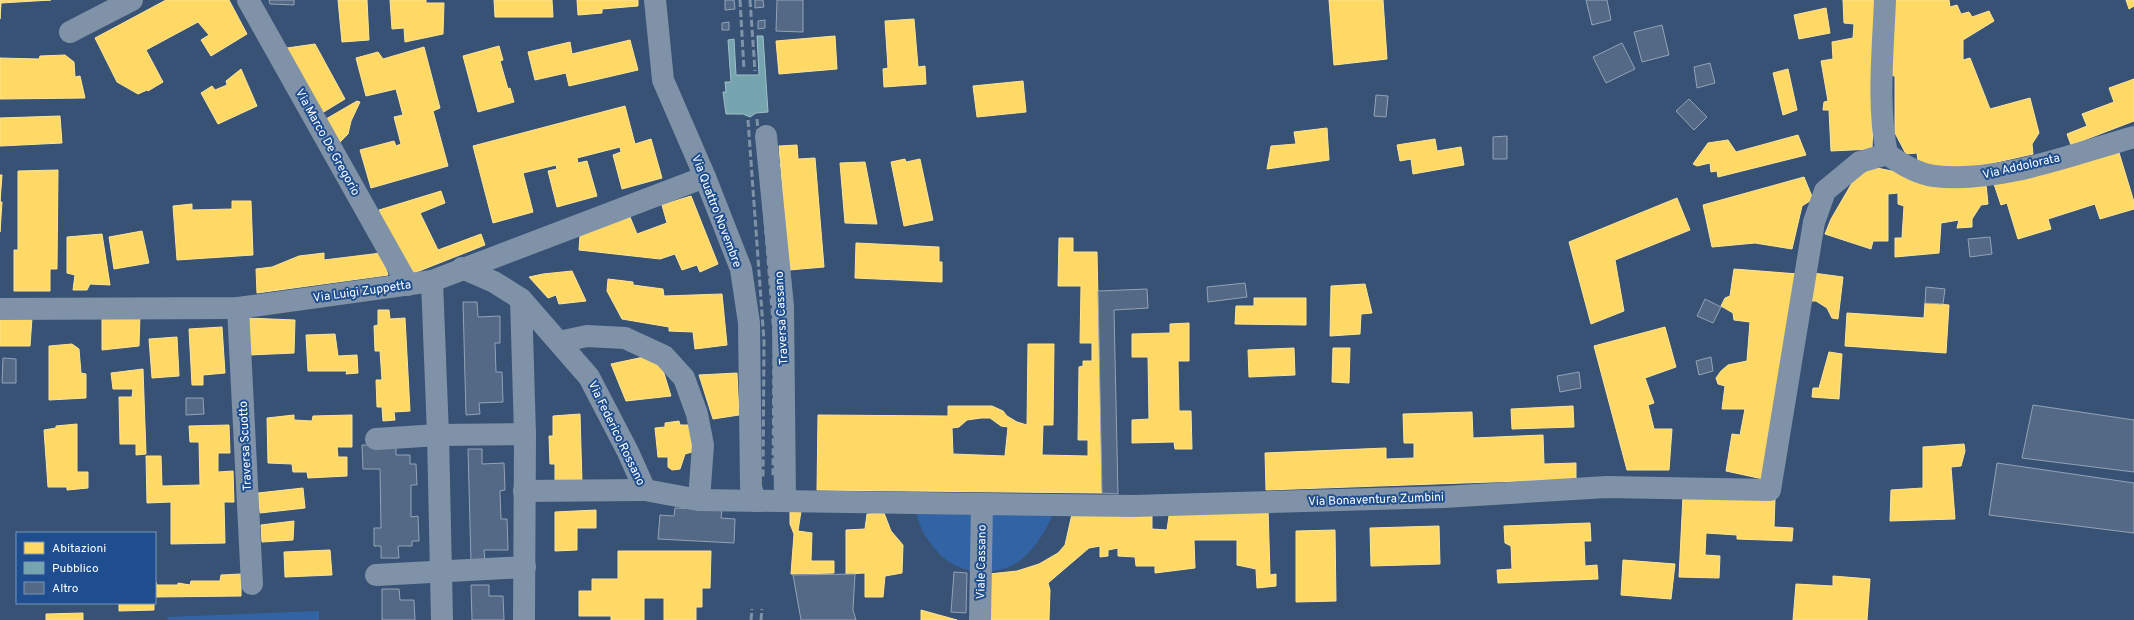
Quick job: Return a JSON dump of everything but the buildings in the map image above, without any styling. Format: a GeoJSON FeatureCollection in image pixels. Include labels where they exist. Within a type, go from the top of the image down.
{"type":"FeatureCollection","features":[{"type":"Feature","properties":{"kind":"street"},"geometry":{"type":"LineString","coordinates":[[70,32],[132,0]]}},
{"type":"Feature","properties":{"kind":"street","name":"Via Marco De Gregorio"},"geometry":{"type":"LineString","coordinates":[[248,0],[408,285]]}},
{"type":"Feature","properties":{"kind":"street","name":"Via Quattro Novembre"},"geometry":{"type":"LineString","coordinates":[[655,0],[664,80],[706,177],[740,269],[749,323],[751,487],[755,501]]}},
{"type":"Feature","properties":{"kind":"street"},"geometry":{"type":"LineString","coordinates":[[1885,0],[1882,78],[1884,136],[1887,154]]}},
{"type":"Feature","properties":{"kind":"street","name":"Traversa Cassano"},"geometry":{"type":"LineString","coordinates":[[766,136],[783,306],[785,500]]}},
{"type":"Feature","properties":{"kind":"street","name":"Via Addolorata"},"geometry":{"type":"LineString","coordinates":[[1887,154],[1902,164],[1933,176],[1979,176],[2026,167],[2134,137]]}},
{"type":"Feature","properties":{"kind":"street","name":"Via Bonaventura Zumbini"},"geometry":{"type":"LineString","coordinates":[[982,504],[1149,505],[1444,497],[1607,487],[1770,490],[1814,222],[1825,192],[1860,162],[1887,154]]}},
{"type":"Feature","properties":{"kind":"street","name":"Via Luigi Zuppetta"},"geometry":{"type":"LineString","coordinates":[[0,309],[238,308],[432,281],[462,268],[706,177]]}},
{"type":"Feature","properties":{"kind":"street","name":"Via Federico Rossano"},"geometry":{"type":"LineString","coordinates":[[462,268],[494,282],[521,299],[589,377],[628,452],[645,490],[699,500],[785,500],[982,504]]}},
{"type":"Feature","properties":{"kind":"street"},"geometry":{"type":"LineString","coordinates":[[432,281],[438,435],[442,620]]}},
{"type":"Feature","properties":{"kind":"street"},"geometry":{"type":"LineString","coordinates":[[521,299],[525,434],[524,620]]}},
{"type":"Feature","properties":{"kind":"street","name":"Traversa Scuotto"},"geometry":{"type":"LineString","coordinates":[[238,308],[252,584]]}},
{"type":"Feature","properties":{"kind":"street"},"geometry":{"type":"LineString","coordinates":[[559,342],[587,336],[625,338],[664,356],[669,361],[684,378],[698,414],[703,445],[699,500]]}},
{"type":"Feature","properties":{"kind":"street"},"geometry":{"type":"LineString","coordinates":[[376,439],[438,435],[525,434]]}},
{"type":"Feature","properties":{"kind":"street"},"geometry":{"type":"LineString","coordinates":[[524,492],[645,490]]}},
{"type":"Feature","properties":{"kind":"street","name":"Viale Cassano"},"geometry":{"type":"LineString","coordinates":[[980,620],[982,504]]}},
{"type":"Feature","properties":{"kind":"street"},"geometry":{"type":"LineString","coordinates":[[376,575],[525,567]]}},
{"type":"Feature","properties":{"kind":"shaded area"},"geometry":{"type":"Polygon","coordinates":[[[915,509],[1054,512],[1041,537],[1022,559],[1004,569],[983,572],[962,568],[952,564],[942,556],[924,534],[915,509]]]}},
{"type":"Feature","properties":{"kind":"shaded area"},"geometry":{"type":"Polygon","coordinates":[[[319,611],[319,620],[168,620],[167,617],[319,611]]]}},
{"type":"Feature","properties":{"kind":"railway"},"geometry":{"type":"LineString","coordinates":[[740,0],[744,70]]}},
{"type":"Feature","properties":{"kind":"railway"},"geometry":{"type":"LineString","coordinates":[[750,0],[755,71]]}},
{"type":"Feature","properties":{"kind":"railway"},"geometry":{"type":"LineString","coordinates":[[757,119],[774,335],[773,478]]}},
{"type":"Feature","properties":{"kind":"railway"},"geometry":{"type":"LineString","coordinates":[[748,120],[764,341],[763,478]]}},
{"type":"Feature","properties":{"kind":"railway"},"geometry":{"type":"LineString","coordinates":[[751,620],[752,609]]}},
{"type":"Feature","properties":{"kind":"railway"},"geometry":{"type":"LineString","coordinates":[[761,620],[762,609]]}}]}
